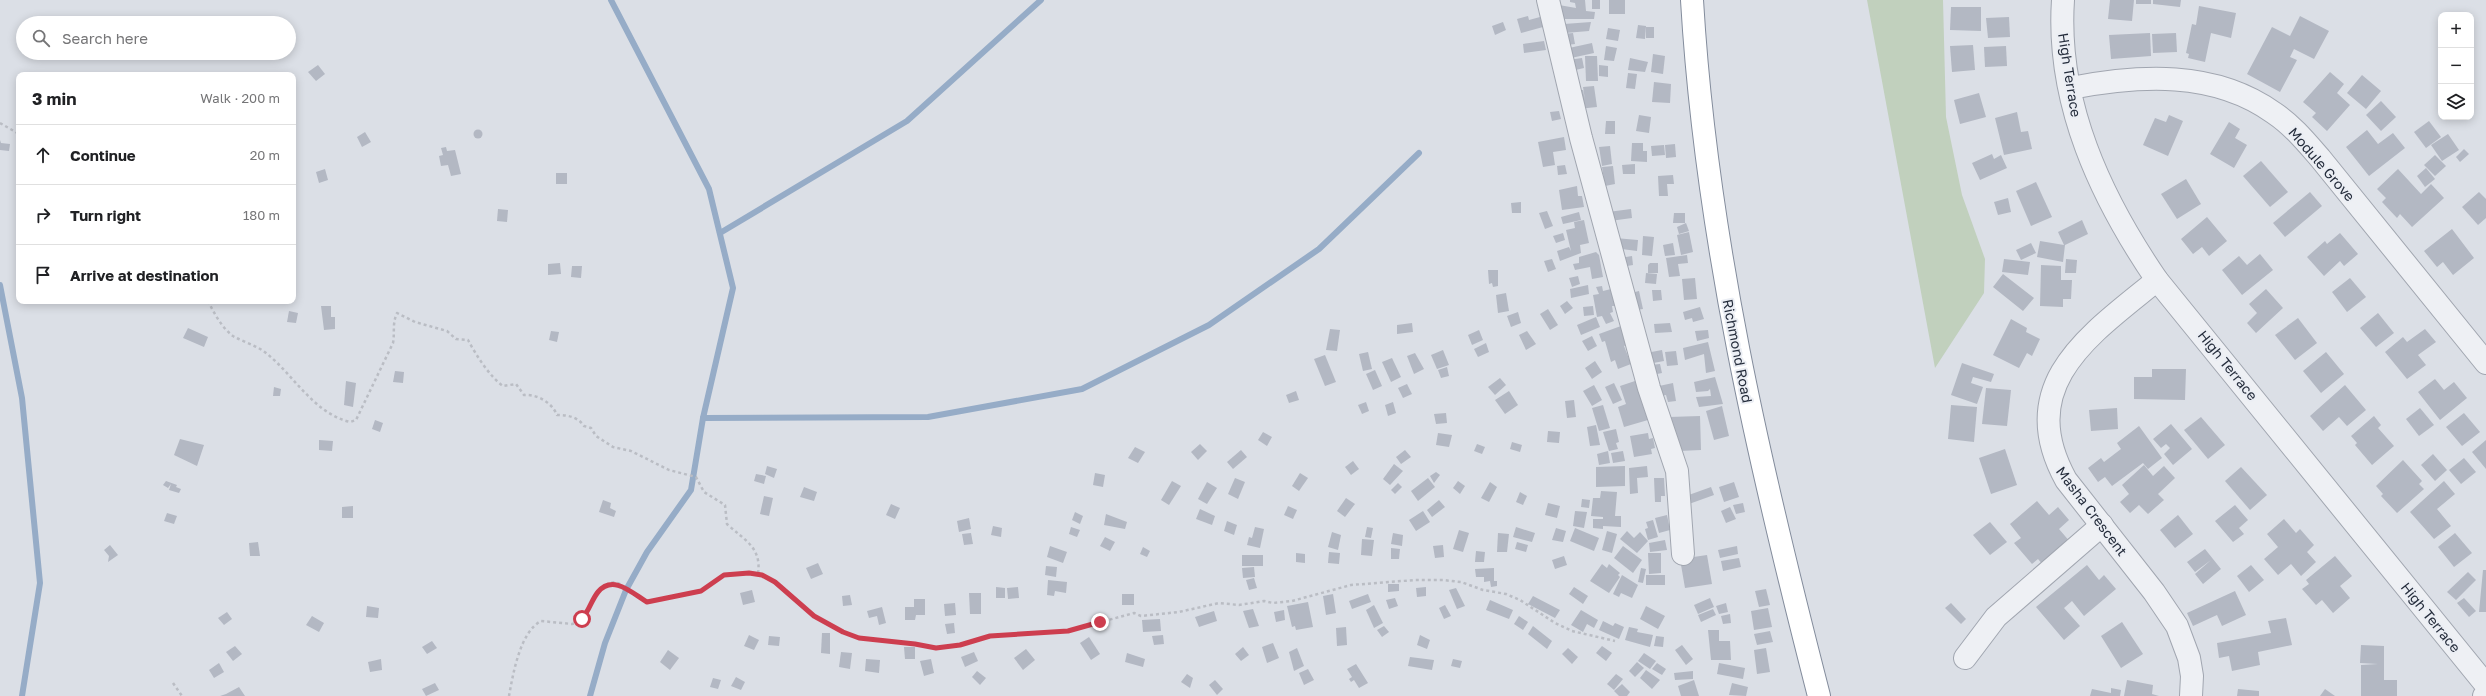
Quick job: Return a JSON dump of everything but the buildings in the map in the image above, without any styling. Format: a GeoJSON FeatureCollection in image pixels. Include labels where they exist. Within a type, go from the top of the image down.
{"type":"FeatureCollection","features":[{"type":"Feature","properties":{"kind":"highway","name":"Richmond Road"},"geometry":{"type":"LineString","coordinates":[[1692,0],[1704,127],[1719,240],[1738,358],[1819,696]]}},
{"type":"Feature","properties":{"kind":"street"},"geometry":{"type":"LineString","coordinates":[[1548,0],[1581,138],[1649,388],[1677,471],[1683,554]]}},
{"type":"Feature","properties":{"kind":"street","name":"High Terrace"},"geometry":{"type":"LineString","coordinates":[[2063,0],[2062,30],[2070,88],[2079,127],[2111,206],[2157,280],[2486,685]]}},
{"type":"Feature","properties":{"kind":"street","name":"Module Grove"},"geometry":{"type":"LineString","coordinates":[[2070,88],[2133,78],[2172,78],[2214,85],[2248,98],[2274,112],[2296,130],[2320,158],[2486,363]]}},
{"type":"Feature","properties":{"kind":"street","name":"Masha Crescent"},"geometry":{"type":"LineString","coordinates":[[2157,280],[2086,338],[2060,376],[2053,394],[2050,417],[2055,460],[2066,480],[2154,592],[2177,626],[2189,658],[2191,696]]}},
{"type":"Feature","properties":{"kind":"street"},"geometry":{"type":"LineString","coordinates":[[1965,658],[1996,617],[2102,525]]}},
{"type":"Feature","properties":{"kind":"path"},"geometry":{"type":"LineString","coordinates":[[0,123],[16,132]]}},
{"type":"Feature","properties":{"kind":"path"},"geometry":{"type":"LineString","coordinates":[[210,304],[217,316],[233,336],[266,353],[303,392],[322,407],[345,420],[356,420],[393,343],[395,333],[393,322],[397,313],[415,322],[446,331],[456,339],[468,340],[485,365],[488,375],[503,386],[516,384],[524,395],[543,400],[553,406],[557,415],[565,415],[581,422],[584,426],[591,428],[596,436],[613,447],[631,451],[669,470],[696,478],[704,492],[725,505],[727,524],[754,547],[760,565],[758,574]]}},
{"type":"Feature","properties":{"kind":"path"},"geometry":{"type":"LineString","coordinates":[[509,696],[512,677],[525,638],[536,624],[544,619],[572,624],[579,622],[598,592],[611,584],[620,584],[647,602],[701,591],[724,575],[758,574],[775,582],[814,616],[843,632],[859,638],[915,644],[936,648],[960,645],[990,636],[1068,631],[1134,613],[1141,616],[1179,612],[1219,603],[1239,604],[1264,601],[1273,603],[1292,601],[1351,585],[1415,580],[1461,582],[1483,590],[1506,594],[1520,600],[1555,624],[1615,641]]}},
{"type":"Feature","properties":{"kind":"path"},"geometry":{"type":"LineString","coordinates":[[173,683],[182,696]]}},
{"type":"Feature","properties":{"kind":"green space"},"geometry":{"type":"Polygon","coordinates":[[[1867,0],[1943,0],[1946,117],[1962,195],[1985,259],[1984,293],[1935,368],[1867,0]]]}},
{"type":"Feature","properties":{"kind":"waterway"},"geometry":{"type":"LineString","coordinates":[[590,696],[605,643],[626,590],[647,552],[691,490],[703,418],[733,288],[709,189],[611,0]]}},
{"type":"Feature","properties":{"kind":"waterway"},"geometry":{"type":"LineString","coordinates":[[720,233],[907,121],[1041,0]]}},
{"type":"Feature","properties":{"kind":"waterway"},"geometry":{"type":"LineString","coordinates":[[703,418],[928,417],[1082,389],[1209,325],[1319,249],[1419,153]]}},
{"type":"Feature","properties":{"kind":"waterway"},"geometry":{"type":"LineString","coordinates":[[0,285],[22,398],[40,583],[22,696]]}},
{"type":"Feature","properties":{"kind":"route"},"geometry":{"type":"LineString","coordinates":[[582,619],[587,613],[598,592],[611,584],[620,584],[626,590],[647,602],[701,591],[709,587],[724,575],[749,573],[762,575],[775,582],[814,616],[827,624],[859,638],[872,640],[894,641],[936,648],[946,648],[990,636],[1018,636],[1068,631],[1100,622]]}}]}
